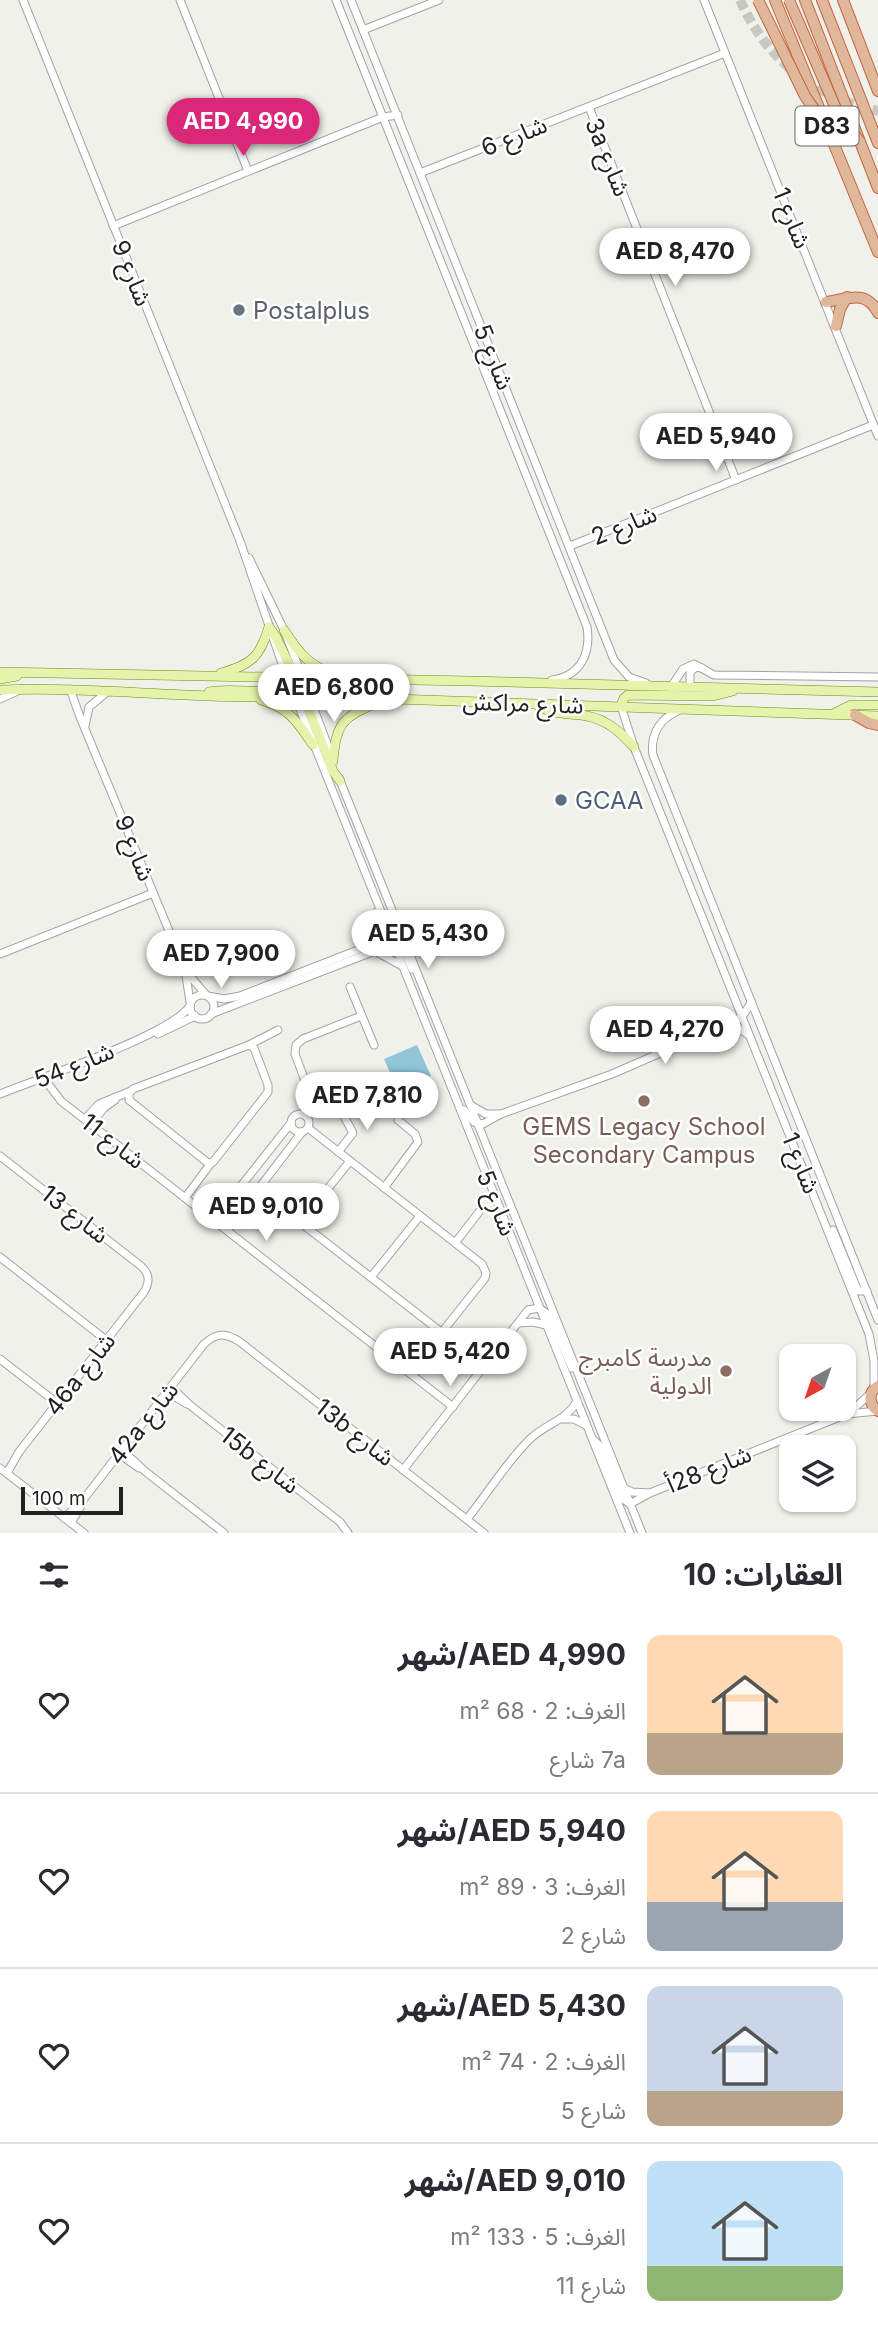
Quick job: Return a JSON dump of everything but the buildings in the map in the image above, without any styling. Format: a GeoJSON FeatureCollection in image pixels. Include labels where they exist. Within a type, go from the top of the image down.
{"type":"FeatureCollection","features":[{"type":"Feature","properties":{"kind":"highway"},"geometry":{"type":"LineString","coordinates":[[758,0],[805,96],[828,129]]}},
{"type":"Feature","properties":{"kind":"highway","name":"D83"},"geometry":{"type":"LineString","coordinates":[[775,0],[878,252]]}},
{"type":"Feature","properties":{"kind":"highway"},"geometry":{"type":"LineString","coordinates":[[789,0],[837,111],[860,142]]}},
{"type":"Feature","properties":{"kind":"highway","name":"D83"},"geometry":{"type":"LineString","coordinates":[[805,0],[878,188]]}},
{"type":"Feature","properties":{"kind":"highway","name":"D83"},"geometry":{"type":"LineString","coordinates":[[822,0],[878,143]]}},
{"type":"Feature","properties":{"kind":"highway","name":"D83"},"geometry":{"type":"LineString","coordinates":[[843,0],[878,91]]}},
{"type":"Feature","properties":{"kind":"highway"},"geometry":{"type":"LineString","coordinates":[[825,302],[857,296],[867,299],[878,313]]}},
{"type":"Feature","properties":{"kind":"highway"},"geometry":{"type":"LineString","coordinates":[[836,326],[840,309],[847,297]]}},
{"type":"Feature","properties":{"kind":"highway"},"geometry":{"type":"LineString","coordinates":[[855,715],[869,723],[878,724]]}},
{"type":"Feature","properties":{"kind":"highway"},"geometry":{"type":"LineString","coordinates":[[874,1389],[871,1404],[878,1411]]}},
{"type":"Feature","properties":{"kind":"main road"},"geometry":{"type":"LineString","coordinates":[[210,676],[248,663],[260,651],[269,627]]}},
{"type":"Feature","properties":{"kind":"main road"},"geometry":{"type":"LineString","coordinates":[[269,627],[299,687],[333,771],[340,780]]}},
{"type":"Feature","properties":{"kind":"main road"},"geometry":{"type":"LineString","coordinates":[[284,630],[309,663],[344,679]]}},
{"type":"Feature","properties":{"kind":"main road","name":"شارع مراكش"},"geometry":{"type":"LineString","coordinates":[[0,672],[210,676],[385,698],[878,716]]}},
{"type":"Feature","properties":{"kind":"main road"},"geometry":{"type":"LineString","coordinates":[[0,679],[10,679],[21,673]]}},
{"type":"Feature","properties":{"kind":"main road","name":"شارع مراكش"},"geometry":{"type":"LineString","coordinates":[[0,690],[71,689],[249,696],[344,679],[878,692]]}},
{"type":"Feature","properties":{"kind":"main road"},"geometry":{"type":"LineString","coordinates":[[201,695],[222,689],[361,686],[380,680]]}},
{"type":"Feature","properties":{"kind":"main road"},"geometry":{"type":"LineString","coordinates":[[621,706],[628,695],[713,696],[741,688]]}},
{"type":"Feature","properties":{"kind":"main road"},"geometry":{"type":"LineString","coordinates":[[249,696],[286,710],[313,745]]}},
{"type":"Feature","properties":{"kind":"main road"},"geometry":{"type":"LineString","coordinates":[[334,761],[337,735],[343,723],[353,713],[385,698]]}},
{"type":"Feature","properties":{"kind":"main road"},"geometry":{"type":"LineString","coordinates":[[536,704],[552,712],[587,716],[604,722],[634,747]]}},
{"type":"Feature","properties":{"kind":"main road"},"geometry":{"type":"LineString","coordinates":[[831,715],[851,705],[878,705]]}},
{"type":"Feature","properties":{"kind":"street","name":"شارع 9"},"geometry":{"type":"LineString","coordinates":[[23,0],[242,545],[269,627]]}},
{"type":"Feature","properties":{"kind":"street"},"geometry":{"type":"LineString","coordinates":[[180,0],[248,171]]}},
{"type":"Feature","properties":{"kind":"street","name":"شارع 5"},"geometry":{"type":"LineString","coordinates":[[336,0],[587,626],[589,637],[585,659],[571,674],[561,679],[534,683]]}},
{"type":"Feature","properties":{"kind":"street","name":"شارع 5"},"geometry":{"type":"LineString","coordinates":[[351,0],[618,666],[636,681],[668,687]]}},
{"type":"Feature","properties":{"kind":"street"},"geometry":{"type":"LineString","coordinates":[[363,30],[439,0]]}},
{"type":"Feature","properties":{"kind":"street","name":"شارع 1"},"geometry":{"type":"LineString","coordinates":[[704,0],[878,436]]}},
{"type":"Feature","properties":{"kind":"street","name":"شارع 6"},"geometry":{"type":"LineString","coordinates":[[420,173],[725,53]]}},
{"type":"Feature","properties":{"kind":"street","name":"3a شارع"},"geometry":{"type":"LineString","coordinates":[[589,107],[736,480]]}},
{"type":"Feature","properties":{"kind":"street"},"geometry":{"type":"LineString","coordinates":[[113,226],[383,117],[398,115]]}},
{"type":"Feature","properties":{"kind":"street","name":"شارع 2"},"geometry":{"type":"LineString","coordinates":[[569,546],[873,425]]}},
{"type":"Feature","properties":{"kind":"street"},"geometry":{"type":"LineString","coordinates":[[537,500],[544,501],[549,497]]}},
{"type":"Feature","properties":{"kind":"street","name":"شارع 9"},"geometry":{"type":"LineString","coordinates":[[242,545],[284,630],[299,687]]}},
{"type":"Feature","properties":{"kind":"street"},"geometry":{"type":"LineString","coordinates":[[668,687],[688,665],[698,664],[714,675],[878,677]]}},
{"type":"Feature","properties":{"kind":"street"},"geometry":{"type":"LineString","coordinates":[[690,687],[689,674],[692,670],[703,668]]}},
{"type":"Feature","properties":{"kind":"street","name":"شارع 5"},"geometry":{"type":"LineString","coordinates":[[299,687],[313,745],[630,1533]]}},
{"type":"Feature","properties":{"kind":"street","name":"شارع 5"},"geometry":{"type":"LineString","coordinates":[[299,687],[334,761],[642,1533]]}},
{"type":"Feature","properties":{"kind":"street"},"geometry":{"type":"LineString","coordinates":[[0,699],[22,689]]}},
{"type":"Feature","properties":{"kind":"street","name":"شارع 9"},"geometry":{"type":"LineString","coordinates":[[71,689],[78,712],[185,969],[190,1004]]}},
{"type":"Feature","properties":{"kind":"street"},"geometry":{"type":"LineString","coordinates":[[85,726],[85,714],[89,707],[109,691]]}},
{"type":"Feature","properties":{"kind":"street","name":"شارع 1"},"geometry":{"type":"LineString","coordinates":[[621,706],[634,747],[869,1334],[874,1361],[874,1389]]}},
{"type":"Feature","properties":{"kind":"street","name":"شارع 1"},"geometry":{"type":"LineString","coordinates":[[686,708],[667,716],[660,723],[653,739],[653,755],[878,1320]]}},
{"type":"Feature","properties":{"kind":"street"},"geometry":{"type":"LineString","coordinates":[[0,954],[153,893]]}},
{"type":"Feature","properties":{"kind":"street"},"geometry":{"type":"LineString","coordinates":[[373,948],[380,928],[378,904]]}},
{"type":"Feature","properties":{"kind":"street"},"geometry":{"type":"LineString","coordinates":[[373,948],[240,996],[224,999],[199,995],[190,1004],[195,1017],[202,1019],[211,1014],[373,948],[392,940],[400,926]]}},
{"type":"Feature","properties":{"kind":"street"},"geometry":{"type":"LineString","coordinates":[[392,940],[402,946],[441,1031]]}},
{"type":"Feature","properties":{"kind":"street"},"geometry":{"type":"LineString","coordinates":[[373,948],[403,967]]}},
{"type":"Feature","properties":{"kind":"street","name":"شارع 9"},"geometry":{"type":"LineString","coordinates":[[185,969],[207,996]]}},
{"type":"Feature","properties":{"kind":"street"},"geometry":{"type":"LineString","coordinates":[[350,987],[374,1045]]}},
{"type":"Feature","properties":{"kind":"street"},"geometry":{"type":"LineString","coordinates":[[207,996],[214,1006],[211,1014]]}},
{"type":"Feature","properties":{"kind":"street"},"geometry":{"type":"LineString","coordinates":[[435,1047],[443,1057],[465,1112],[480,1125],[500,1114],[583,1084],[720,1027],[742,1017],[750,1008],[751,1002]]}},
{"type":"Feature","properties":{"kind":"street","name":"شارع 54"},"geometry":{"type":"LineString","coordinates":[[0,1094],[147,1036],[179,1018],[190,1004]]}},
{"type":"Feature","properties":{"kind":"street"},"geometry":{"type":"LineString","coordinates":[[306,1115],[313,1102],[295,1054],[296,1045],[362,1016]]}},
{"type":"Feature","properties":{"kind":"street","name":"شارع 54"},"geometry":{"type":"LineString","coordinates":[[147,1036],[158,1034],[195,1017]]}},
{"type":"Feature","properties":{"kind":"street"},"geometry":{"type":"LineString","coordinates":[[720,1027],[736,1027],[751,1036]]}},
{"type":"Feature","properties":{"kind":"street"},"geometry":{"type":"LineString","coordinates":[[88,1122],[101,1102],[249,1045],[278,1030]]}},
{"type":"Feature","properties":{"kind":"street"},"geometry":{"type":"LineString","coordinates":[[185,1198],[268,1092],[268,1085],[254,1048],[249,1045]]}},
{"type":"Feature","properties":{"kind":"street","name":"شارع 11"},"geometry":{"type":"LineString","coordinates":[[40,1078],[50,1094],[453,1407]]}},
{"type":"Feature","properties":{"kind":"street"},"geometry":{"type":"LineString","coordinates":[[129,1100],[131,1091]]}},
{"type":"Feature","properties":{"kind":"street"},"geometry":{"type":"LineString","coordinates":[[88,1122],[115,1100],[129,1100],[211,1163]]}},
{"type":"Feature","properties":{"kind":"street"},"geometry":{"type":"LineString","coordinates":[[471,1106],[486,1114],[500,1114]]}},
{"type":"Feature","properties":{"kind":"street"},"geometry":{"type":"LineString","coordinates":[[338,1152],[353,1133],[339,1107]]}},
{"type":"Feature","properties":{"kind":"street"},"geometry":{"type":"LineString","coordinates":[[214,1220],[295,1115],[306,1115],[310,1123],[227,1230]]}},
{"type":"Feature","properties":{"kind":"street"},"geometry":{"type":"LineString","coordinates":[[384,1188],[418,1142],[415,1134],[398,1120]]}},
{"type":"Feature","properties":{"kind":"street"},"geometry":{"type":"LineString","coordinates":[[291,1123],[296,1131],[305,1130],[338,1152],[482,1264],[486,1273],[482,1282],[442,1332]]}},
{"type":"Feature","properties":{"kind":"street","name":"شارع 13"},"geometry":{"type":"LineString","coordinates":[[0,1156],[148,1274]]}},
{"type":"Feature","properties":{"kind":"street"},"geometry":{"type":"LineString","coordinates":[[300,1222],[350,1161]]}},
{"type":"Feature","properties":{"kind":"street"},"geometry":{"type":"LineString","coordinates":[[238,1190],[240,1198],[250,1200]]}},
{"type":"Feature","properties":{"kind":"street"},"geometry":{"type":"LineString","coordinates":[[278,1205],[468,1353]]}},
{"type":"Feature","properties":{"kind":"street"},"geometry":{"type":"LineString","coordinates":[[454,1243],[480,1212]]}},
{"type":"Feature","properties":{"kind":"street"},"geometry":{"type":"LineString","coordinates":[[371,1277],[420,1216]]}},
{"type":"Feature","properties":{"kind":"street"},"geometry":{"type":"LineString","coordinates":[[824,1219],[838,1240],[858,1291],[867,1292]]}},
{"type":"Feature","properties":{"kind":"street"},"geometry":{"type":"LineString","coordinates":[[0,1257],[106,1340]]}},
{"type":"Feature","properties":{"kind":"street","name":"46a شارع"},"geometry":{"type":"LineString","coordinates":[[3,1470],[147,1286],[148,1274]]}},
{"type":"Feature","properties":{"kind":"street"},"geometry":{"type":"LineString","coordinates":[[403,1470],[519,1323],[524,1313],[538,1308],[548,1315],[570,1364],[578,1372]]}},
{"type":"Feature","properties":{"kind":"street"},"geometry":{"type":"LineString","coordinates":[[519,1323],[546,1325]]}},
{"type":"Feature","properties":{"kind":"street","name":"42a شارع"},"geometry":{"type":"LineString","coordinates":[[64,1518],[83,1500],[204,1344],[215,1336],[224,1334]]}},
{"type":"Feature","properties":{"kind":"street","name":"13b شارع"},"geometry":{"type":"LineString","coordinates":[[224,1334],[240,1342],[484,1533]]}},
{"type":"Feature","properties":{"kind":"street"},"geometry":{"type":"LineString","coordinates":[[0,1359],[57,1403]]}},
{"type":"Feature","properties":{"kind":"street","name":"15b شارع"},"geometry":{"type":"LineString","coordinates":[[169,1389],[340,1522],[348,1533]]}},
{"type":"Feature","properties":{"kind":"street","name":"شارع 28أ"},"geometry":{"type":"LineString","coordinates":[[856,1406],[874,1389]]}},
{"type":"Feature","properties":{"kind":"street"},"geometry":{"type":"LineString","coordinates":[[467,1520],[523,1447],[540,1431],[570,1412],[577,1401]]}},
{"type":"Feature","properties":{"kind":"street","name":"شارع 28أ"},"geometry":{"type":"LineString","coordinates":[[856,1413],[878,1411]]}},
{"type":"Feature","properties":{"kind":"street"},"geometry":{"type":"LineString","coordinates":[[561,1419],[574,1419],[586,1425]]}},
{"type":"Feature","properties":{"kind":"street","name":"شارع 28أ"},"geometry":{"type":"LineString","coordinates":[[630,1504],[650,1493],[830,1421]]}},
{"type":"Feature","properties":{"kind":"street"},"geometry":{"type":"LineString","coordinates":[[592,1439],[601,1447],[623,1499],[630,1504]]}},
{"type":"Feature","properties":{"kind":"street"},"geometry":{"type":"LineString","coordinates":[[121,1452],[223,1533]]}},
{"type":"Feature","properties":{"kind":"street"},"geometry":{"type":"LineString","coordinates":[[3,1470],[84,1533]]}},
{"type":"Feature","properties":{"kind":"street","name":"شارع 28أ"},"geometry":{"type":"LineString","coordinates":[[623,1488],[632,1492],[650,1493]]}},
{"type":"Feature","properties":{"kind":"street"},"geometry":{"type":"LineString","coordinates":[[71,1523],[83,1500]]}},
{"type":"Feature","properties":{"kind":"shaded area"},"geometry":{"type":"Polygon","coordinates":[[[417,1045],[431,1076],[398,1091],[384,1059],[417,1045]]]}},
{"type":"Feature","properties":{"kind":"tunnel"},"geometry":{"type":"LineString","coordinates":[[740,0],[762,38],[792,70]]}},
{"type":"Feature","properties":{"kind":"tunnel"},"geometry":{"type":"LineString","coordinates":[[804,80],[840,99],[878,111]]}},
{"type":"Feature","properties":{"kind":"place","name":"Postalplus"},"geometry":{"type":"Point","coordinates":[239,310]}},
{"type":"Feature","properties":{"kind":"place","name":"GCAA"},"geometry":{"type":"Point","coordinates":[561,800]}},
{"type":"Feature","properties":{"kind":"place","name":"GEMS Legacy School Secondary Campus"},"geometry":{"type":"Point","coordinates":[644,1101]}},
{"type":"Feature","properties":{"kind":"place","name":"مدرسة كامبرج الدولية"},"geometry":{"type":"Point","coordinates":[726,1371]}}]}
